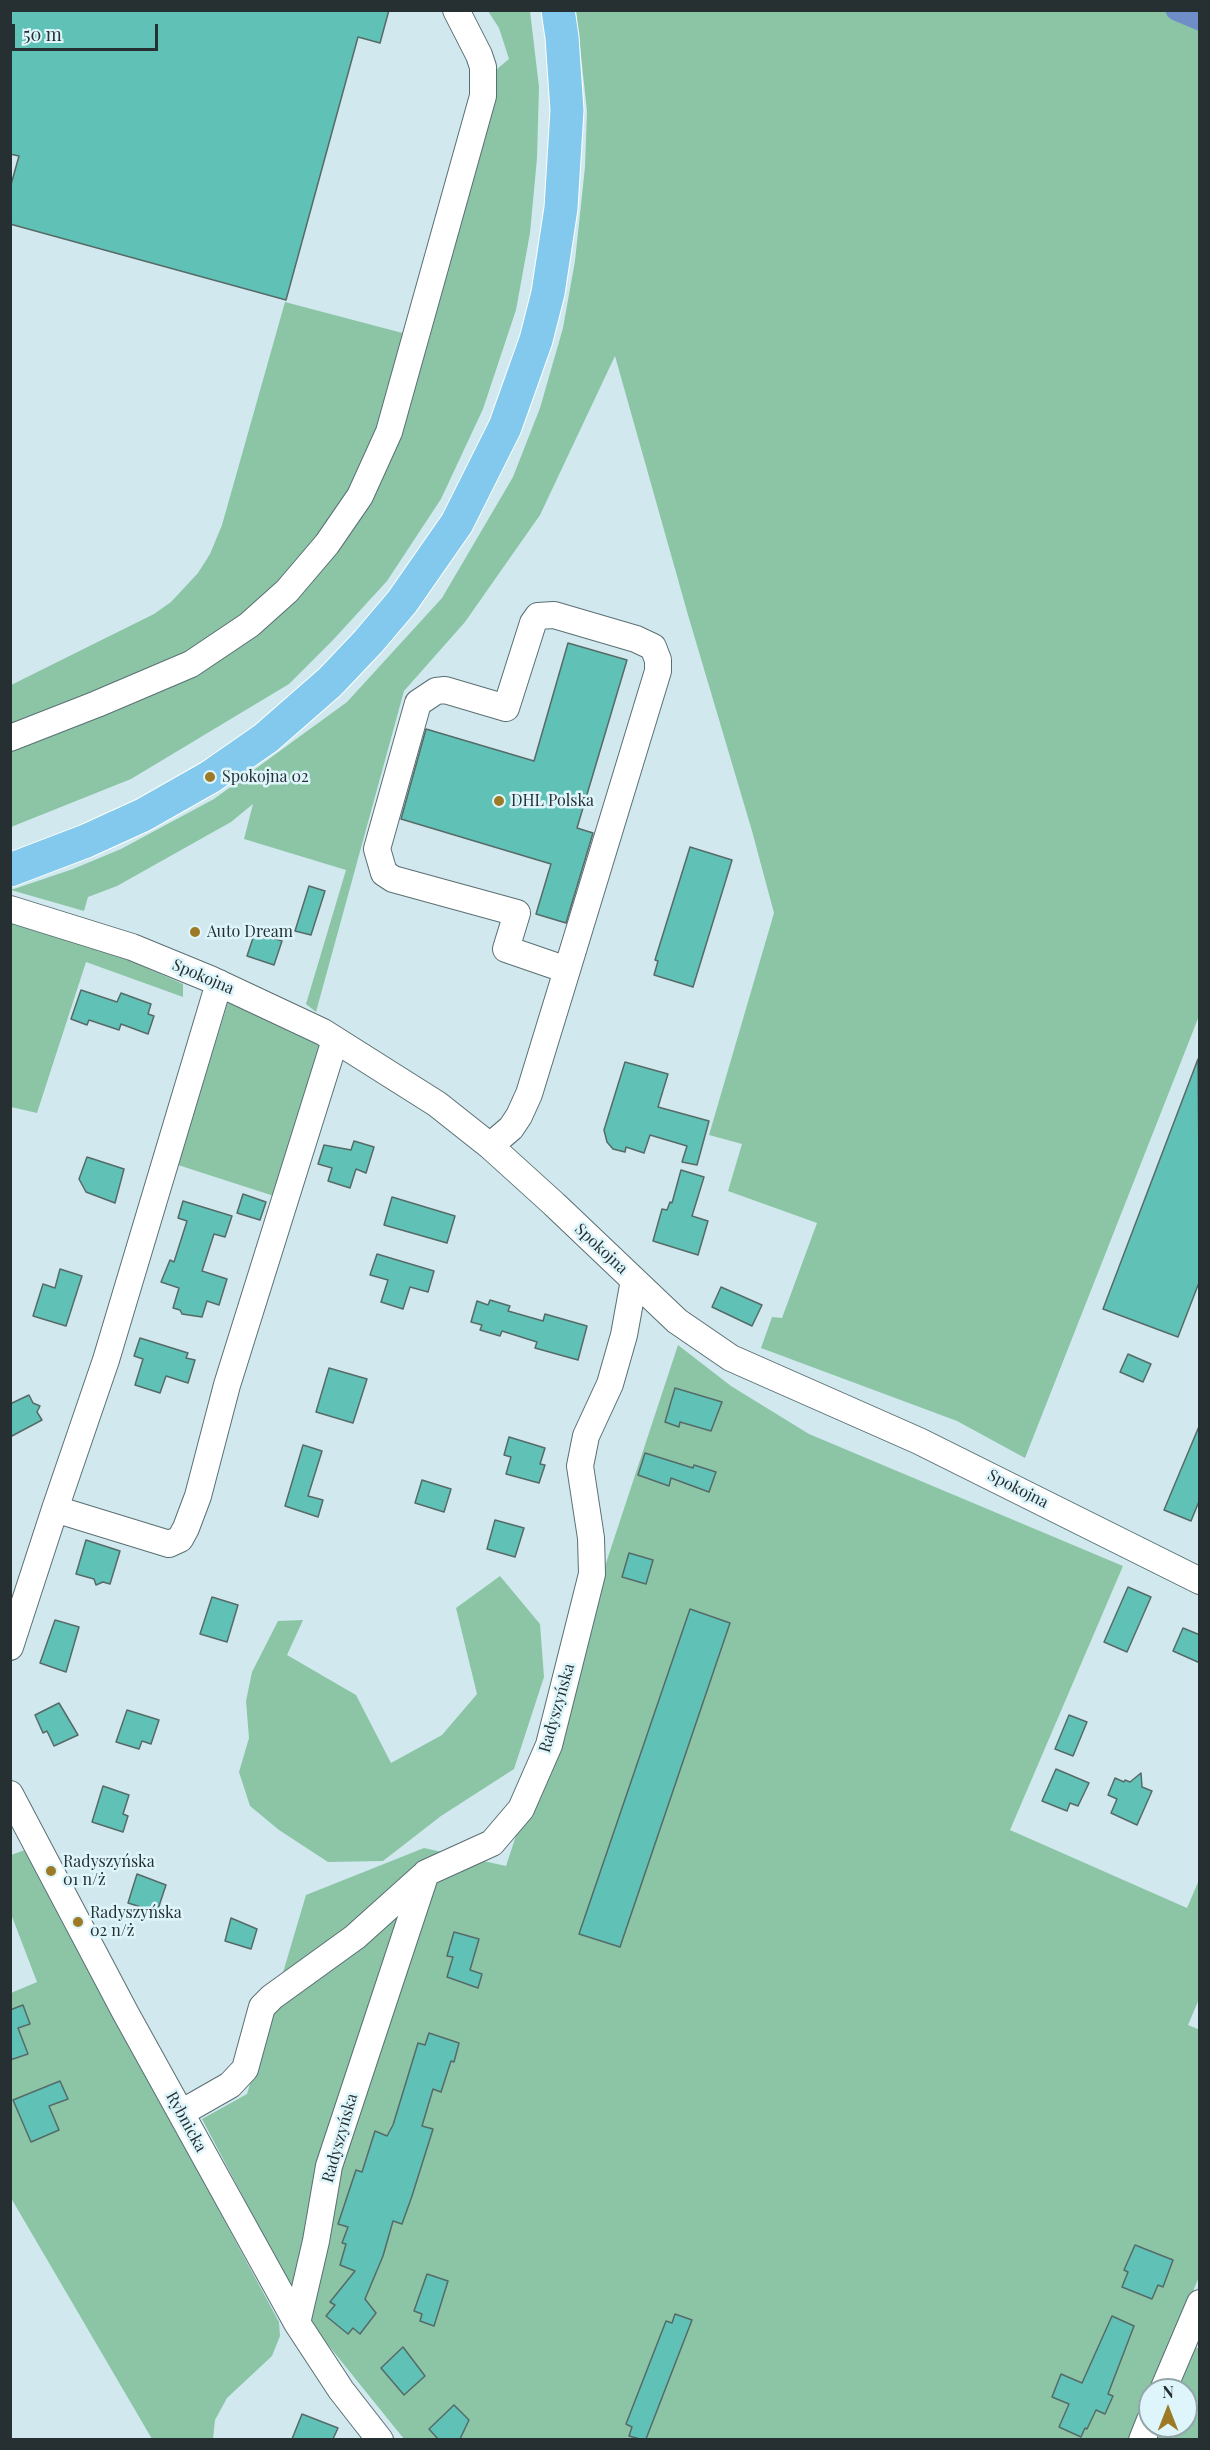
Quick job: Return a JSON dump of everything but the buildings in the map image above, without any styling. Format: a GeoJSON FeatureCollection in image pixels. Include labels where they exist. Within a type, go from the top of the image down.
{"type":"FeatureCollection","features":[{"type":"Feature","properties":{"kind":"main road"},"geometry":{"type":"LineString","coordinates":[[10,870],[86,841],[143,815],[210,777],[266,738],[330,682],[375,634],[402,602],[457,523],[506,427],[536,340],[548,293],[561,208],[567,110],[558,10]]}},
{"type":"Feature","properties":{"kind":"street"},"geometry":{"type":"LineString","coordinates":[[10,738],[191,664],[249,625],[300,576],[327,544],[360,496],[389,432],[483,96],[483,67],[456,10]]}},
{"type":"Feature","properties":{"kind":"street"},"geometry":{"type":"LineString","coordinates":[[490,1146],[511,1128],[529,1094],[567,970],[658,670],[658,660],[652,647],[636,639],[554,615],[538,616],[532,623],[506,708],[445,690],[436,691],[418,704],[377,849],[384,873],[393,879],[517,913],[506,949],[567,970]]}},
{"type":"Feature","properties":{"kind":"street","name":"Spokojna"},"geometry":{"type":"LineString","coordinates":[[10,909],[123,944],[219,983],[335,1040],[437,1104],[490,1146],[677,1321],[730,1358],[919,1441],[1200,1581]]}},
{"type":"Feature","properties":{"kind":"street"},"geometry":{"type":"LineString","coordinates":[[10,1647],[106,1360],[219,983]]}},
{"type":"Feature","properties":{"kind":"street"},"geometry":{"type":"LineString","coordinates":[[55,1509],[169,1544],[180,1539],[198,1497],[227,1385],[335,1040]]}},
{"type":"Feature","properties":{"kind":"street","name":"Radyszyńska"},"geometry":{"type":"LineString","coordinates":[[297,2323],[316,2241],[329,2166],[426,1873],[492,1843],[521,1809],[549,1745],[592,1574],[591,1538],[580,1466],[586,1436],[610,1384],[624,1335],[634,1280]]}},
{"type":"Feature","properties":{"kind":"street","name":"Rybnicka"},"geometry":{"type":"LineString","coordinates":[[10,1794],[297,2323],[341,2390],[380,2439]]}},
{"type":"Feature","properties":{"kind":"street"},"geometry":{"type":"LineString","coordinates":[[181,2112],[230,2085],[245,2069],[262,2007],[272,1997],[355,1937],[426,1873]]}},
{"type":"Feature","properties":{"kind":"street"},"geometry":{"type":"LineString","coordinates":[[1167,2378],[1200,2303]]}},
{"type":"Feature","properties":{"kind":"green space"},"geometry":{"type":"Polygon","coordinates":[[[488,11],[530,11],[539,87],[537,158],[530,233],[516,310],[483,409],[441,499],[387,581],[289,684],[131,779],[11,827],[11,685],[154,614],[171,602],[198,573],[210,554],[222,525],[285,302],[429,340],[492,103],[497,69],[509,59],[499,28],[488,11]]]}},
{"type":"Feature","properties":{"kind":"green space"},"geometry":{"type":"Polygon","coordinates":[[[576,11],[1199,11],[1199,1016],[1025,1458],[957,1421],[761,1348],[772,1317],[782,1318],[817,1223],[728,1191],[742,1144],[709,1135],[774,913],[615,356],[540,515],[465,622],[404,691],[316,1012],[306,1004],[346,870],[244,839],[253,804],[231,822],[117,886],[88,897],[84,911],[11,890],[73,869],[121,849],[214,799],[347,702],[442,598],[513,477],[540,408],[563,328],[575,261],[585,167],[587,111],[576,11]]]}},
{"type":"Feature","properties":{"kind":"green space"},"geometry":{"type":"Polygon","coordinates":[[[10,922],[104,949],[183,984],[183,997],[86,962],[37,1113],[11,1107],[10,922]]]}},
{"type":"Feature","properties":{"kind":"green space"},"geometry":{"type":"Polygon","coordinates":[[[228,1002],[322,1046],[277,1197],[178,1165],[228,1002]]]}},
{"type":"Feature","properties":{"kind":"green space"},"geometry":{"type":"Polygon","coordinates":[[[678,1345],[731,1386],[809,1434],[1123,1566],[1010,1830],[1187,1908],[1199,1880],[1199,1999],[1188,2025],[1200,2030],[1199,2277],[1157,2378],[1138,2378],[1138,2425],[1132,2439],[404,2439],[308,2320],[202,2119],[247,2094],[306,1895],[424,1848],[506,1866],[678,1345]]]}},
{"type":"Feature","properties":{"kind":"green space"},"geometry":{"type":"Polygon","coordinates":[[[500,1576],[540,1624],[544,1677],[514,1769],[441,1816],[383,1861],[328,1862],[279,1830],[250,1806],[239,1772],[249,1738],[246,1701],[252,1672],[278,1621],[303,1620],[287,1655],[356,1695],[391,1763],[442,1735],[477,1694],[456,1608],[500,1576]]]}},
{"type":"Feature","properties":{"kind":"green space"},"geometry":{"type":"Polygon","coordinates":[[[25,1850],[279,2322],[280,2336],[272,2356],[227,2398],[215,2420],[213,2439],[152,2439],[11,2198],[11,1993],[37,1982],[11,1914],[11,1855],[25,1850]]]}},
{"type":"Feature","properties":{"kind":"green space"},"geometry":{"type":"Polygon","coordinates":[[[1194,2346],[1199,2349],[1199,2439],[1152,2440],[1153,2438],[1198,2438],[1198,2378],[1179,2378],[1194,2346]]]}},
{"type":"Feature","properties":{"kind":"waterway"},"geometry":{"type":"LineString","coordinates":[[1176,10],[1200,20]]}},
{"type":"Feature","properties":{"kind":"place","name":"Spokojna 02"},"geometry":{"type":"Point","coordinates":[210,777]}},
{"type":"Feature","properties":{"kind":"place","name":"DHL Polska"},"geometry":{"type":"Point","coordinates":[499,801]}},
{"type":"Feature","properties":{"kind":"place","name":"Auto Dream"},"geometry":{"type":"Point","coordinates":[195,932]}},
{"type":"Feature","properties":{"kind":"place","name":"Radyszyńska 01 n/ż"},"geometry":{"type":"Point","coordinates":[51,1871]}},
{"type":"Feature","properties":{"kind":"place","name":"Radyszyńska 02 n/ż"},"geometry":{"type":"Point","coordinates":[78,1922]}}]}
